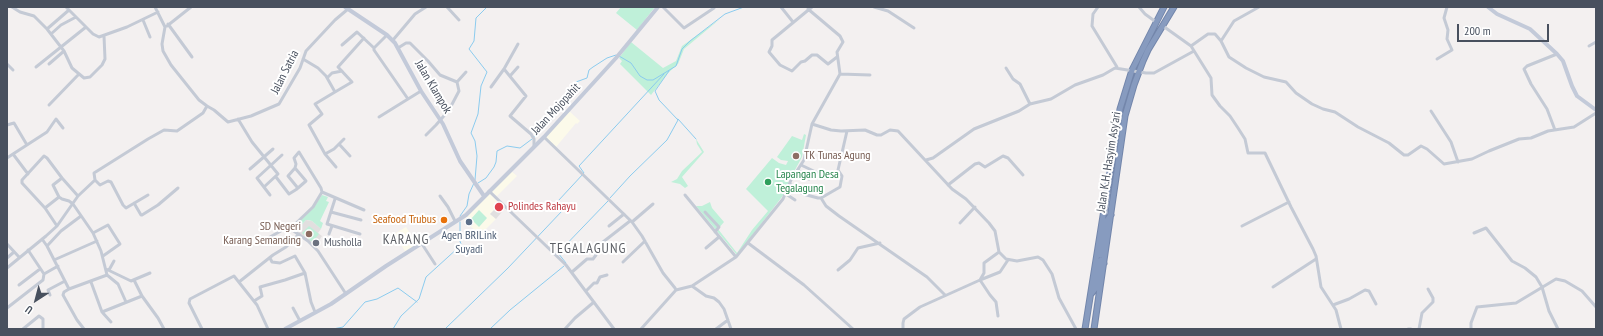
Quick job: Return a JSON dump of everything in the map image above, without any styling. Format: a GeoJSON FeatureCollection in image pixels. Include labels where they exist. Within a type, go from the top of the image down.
{"type":"FeatureCollection","features":[{"type":"Feature","properties":{"kind":"highway","name":"Jalan K.H. Hasyim Asy'ari"},"geometry":{"type":"LineString","coordinates":[[1085,329],[1120,109],[1132,70],[1164,7]]}},
{"type":"Feature","properties":{"kind":"highway","name":"Jalan K.H. Hasyim Asy'ari"},"geometry":{"type":"LineString","coordinates":[[1094,329],[1124,122],[1138,72],[1148,50],[1174,7]]}},
{"type":"Feature","properties":{"kind":"highway"},"geometry":{"type":"LineString","coordinates":[[1097,250],[1098,255],[1100,256],[1106,222],[1111,215]]}},
{"type":"Feature","properties":{"kind":"highway"},"geometry":{"type":"LineString","coordinates":[[1091,294],[1095,289],[1101,260],[1103,260],[1104,264]]}},
{"type":"Feature","properties":{"kind":"street"},"geometry":{"type":"LineString","coordinates":[[12,7],[20,12],[34,16],[48,29],[64,51],[72,68],[84,78],[88,78],[102,65],[105,59],[104,36]]}},
{"type":"Feature","properties":{"kind":"street"},"geometry":{"type":"LineString","coordinates":[[20,12],[24,7]]}},
{"type":"Feature","properties":{"kind":"street"},"geometry":{"type":"LineString","coordinates":[[155,7],[165,27]]}},
{"type":"Feature","properties":{"kind":"street"},"geometry":{"type":"LineString","coordinates":[[148,194],[128,207],[125,207],[111,182],[108,181],[100,185],[95,180],[94,174],[101,168],[164,130],[177,131],[202,113],[207,106],[185,84],[166,57],[162,44],[165,27],[190,7]]}},
{"type":"Feature","properties":{"kind":"street"},"geometry":{"type":"LineString","coordinates":[[393,40],[415,14],[426,7]]}},
{"type":"Feature","properties":{"kind":"street"},"geometry":{"type":"LineString","coordinates":[[447,7],[459,20]]}},
{"type":"Feature","properties":{"kind":"street","name":"Jalan Mojopahit"},"geometry":{"type":"LineString","coordinates":[[456,221],[461,218],[544,137],[616,58],[658,7]]}},
{"type":"Feature","properties":{"kind":"street"},"geometry":{"type":"LineString","coordinates":[[663,7],[684,28],[714,8]]}},
{"type":"Feature","properties":{"kind":"street"},"geometry":{"type":"LineString","coordinates":[[781,7],[794,22]]}},
{"type":"Feature","properties":{"kind":"street"},"geometry":{"type":"LineString","coordinates":[[812,7],[772,41],[772,46],[769,52],[780,65],[792,71],[801,62],[805,61],[812,55],[817,56],[828,64],[837,57]]}},
{"type":"Feature","properties":{"kind":"street"},"geometry":{"type":"LineString","coordinates":[[874,7],[888,11],[914,28]]}},
{"type":"Feature","properties":{"kind":"street"},"geometry":{"type":"LineString","coordinates":[[1098,7],[1092,14],[1092,26],[1117,67]]}},
{"type":"Feature","properties":{"kind":"street"},"geometry":{"type":"LineString","coordinates":[[1139,7],[1145,14],[1156,22]]}},
{"type":"Feature","properties":{"kind":"street"},"geometry":{"type":"LineString","coordinates":[[1221,41],[1234,21],[1259,7]]}},
{"type":"Feature","properties":{"kind":"street"},"geometry":{"type":"LineString","coordinates":[[1437,59],[1452,49],[1446,39],[1448,30],[1444,18],[1447,14],[1447,7]]}},
{"type":"Feature","properties":{"kind":"street"},"geometry":{"type":"LineString","coordinates":[[1191,46],[1208,34],[1212,33],[1221,41],[1229,57],[1236,63],[1260,76],[1286,82],[1296,93],[1312,104],[1322,109],[1335,112],[1358,127],[1389,143],[1404,155],[1408,155],[1421,146],[1427,149],[1444,164],[1472,159],[1519,139],[1531,138],[1555,130],[1574,127],[1596,112],[1577,96],[1562,61],[1557,54],[1530,29],[1497,14],[1488,7]]}},
{"type":"Feature","properties":{"kind":"street"},"geometry":{"type":"LineString","coordinates":[[48,29],[67,8],[96,37],[104,36],[143,20],[158,12]]}},
{"type":"Feature","properties":{"kind":"street","name":"Jalan Klampok"},"geometry":{"type":"LineString","coordinates":[[346,8],[393,40],[421,91],[441,120],[460,161],[484,196]]}},
{"type":"Feature","properties":{"kind":"street","name":"Jalan Satria"},"geometry":{"type":"LineString","coordinates":[[207,106],[214,110],[227,122],[251,116],[278,105],[300,68],[306,51],[346,8]]}},
{"type":"Feature","properties":{"kind":"street"},"geometry":{"type":"LineString","coordinates":[[641,329],[676,290],[692,286],[736,257],[786,194],[805,157],[812,124],[840,74],[837,52],[843,42],[842,39],[808,9]]}},
{"type":"Feature","properties":{"kind":"street"},"geometry":{"type":"LineString","coordinates":[[51,34],[61,25],[76,17]]}},
{"type":"Feature","properties":{"kind":"street"},"geometry":{"type":"LineString","coordinates":[[143,20],[150,37]]}},
{"type":"Feature","properties":{"kind":"street"},"geometry":{"type":"LineString","coordinates":[[168,24],[192,57]]}},
{"type":"Feature","properties":{"kind":"street"},"geometry":{"type":"LineString","coordinates":[[1163,26],[1191,46],[1211,78],[1212,95],[1230,116],[1245,139],[1247,152],[1250,154],[1265,153],[1313,249],[1321,287],[1333,304],[1341,329]]}},
{"type":"Feature","properties":{"kind":"street"},"geometry":{"type":"LineString","coordinates":[[36,67],[86,27]]}},
{"type":"Feature","properties":{"kind":"street"},"geometry":{"type":"LineString","coordinates":[[342,45],[357,32],[374,48],[408,99]]}},
{"type":"Feature","properties":{"kind":"street"},"geometry":{"type":"LineString","coordinates":[[374,48],[387,35]]}},
{"type":"Feature","properties":{"kind":"street"},"geometry":{"type":"LineString","coordinates":[[336,167],[325,154],[309,125],[322,114],[315,104],[352,82],[338,67],[364,38]]}},
{"type":"Feature","properties":{"kind":"street"},"geometry":{"type":"LineString","coordinates":[[1589,46],[1596,42]]}},
{"type":"Feature","properties":{"kind":"street"},"geometry":{"type":"LineString","coordinates":[[398,48],[406,43],[410,44],[440,75],[457,82]]}},
{"type":"Feature","properties":{"kind":"street"},"geometry":{"type":"LineString","coordinates":[[491,87],[504,69],[518,44]]}},
{"type":"Feature","properties":{"kind":"street"},"geometry":{"type":"LineString","coordinates":[[49,64],[64,51]]}},
{"type":"Feature","properties":{"kind":"street"},"geometry":{"type":"LineString","coordinates":[[926,160],[933,158],[974,129],[1019,111],[1030,104],[1052,99],[1075,86],[1103,75],[1117,67],[1138,72],[1154,73],[1194,51]]}},
{"type":"Feature","properties":{"kind":"street"},"geometry":{"type":"LineString","coordinates":[[1555,130],[1547,110],[1531,84],[1524,69],[1526,66],[1557,54]]}},
{"type":"Feature","properties":{"kind":"street"},"geometry":{"type":"LineString","coordinates":[[303,59],[318,68],[327,78],[335,92]]}},
{"type":"Feature","properties":{"kind":"street"},"geometry":{"type":"LineString","coordinates":[[7,64],[13,70]]}},
{"type":"Feature","properties":{"kind":"street"},"geometry":{"type":"LineString","coordinates":[[510,76],[518,67]]}},
{"type":"Feature","properties":{"kind":"street"},"geometry":{"type":"LineString","coordinates":[[1006,68],[1013,79],[1020,84],[1030,104]]}},
{"type":"Feature","properties":{"kind":"street"},"geometry":{"type":"LineString","coordinates":[[504,69],[526,96],[510,116],[533,138],[534,146]]}},
{"type":"Feature","properties":{"kind":"street"},"geometry":{"type":"LineString","coordinates":[[327,78],[332,73],[342,71]]}},
{"type":"Feature","properties":{"kind":"street"},"geometry":{"type":"LineString","coordinates":[[426,135],[449,110],[458,91],[457,82],[466,72]]}},
{"type":"Feature","properties":{"kind":"street"},"geometry":{"type":"LineString","coordinates":[[49,105],[79,74]]}},
{"type":"Feature","properties":{"kind":"street"},"geometry":{"type":"LineString","coordinates":[[840,74],[870,75]]}},
{"type":"Feature","properties":{"kind":"street"},"geometry":{"type":"LineString","coordinates":[[379,117],[421,91]]}},
{"type":"Feature","properties":{"kind":"street"},"geometry":{"type":"LineString","coordinates":[[1431,111],[1451,142],[1458,162]]}},
{"type":"Feature","properties":{"kind":"street"},"geometry":{"type":"LineString","coordinates":[[7,158],[48,131],[56,119],[63,128]]}},
{"type":"Feature","properties":{"kind":"street"},"geometry":{"type":"LineString","coordinates":[[238,119],[252,142],[278,174],[264,187]]}},
{"type":"Feature","properties":{"kind":"street"},"geometry":{"type":"LineString","coordinates":[[7,125],[12,122],[14,123],[27,145]]}},
{"type":"Feature","properties":{"kind":"street"},"geometry":{"type":"LineString","coordinates":[[812,124],[831,130],[865,130],[881,135],[890,130],[897,130],[955,192],[975,207],[995,231],[999,252],[1008,260],[1041,258],[1050,270],[1059,298],[1076,329]]}},
{"type":"Feature","properties":{"kind":"street"},"geometry":{"type":"LineString","coordinates":[[790,184],[803,194],[821,198],[837,190],[841,182],[842,176],[838,170],[847,131]]}},
{"type":"Feature","properties":{"kind":"street"},"geometry":{"type":"LineString","coordinates":[[544,137],[631,221],[645,241],[663,273],[676,290]]}},
{"type":"Feature","properties":{"kind":"street"},"geometry":{"type":"LineString","coordinates":[[325,154],[339,144],[344,138]]}},
{"type":"Feature","properties":{"kind":"street"},"geometry":{"type":"LineString","coordinates":[[339,144],[350,156]]}},
{"type":"Feature","properties":{"kind":"street"},"geometry":{"type":"LineString","coordinates":[[250,169],[273,149]]}},
{"type":"Feature","properties":{"kind":"street"},"geometry":{"type":"LineString","coordinates":[[298,188],[288,176],[295,168],[296,164],[294,158],[299,152],[322,192],[335,199],[364,210]]}},
{"type":"Feature","properties":{"kind":"street"},"geometry":{"type":"LineString","coordinates":[[13,154],[28,174]]}},
{"type":"Feature","properties":{"kind":"street"},"geometry":{"type":"LineString","coordinates":[[57,226],[22,182],[45,156],[78,196]]}},
{"type":"Feature","properties":{"kind":"street"},"geometry":{"type":"LineString","coordinates":[[270,195],[257,178],[282,156]]}},
{"type":"Feature","properties":{"kind":"street"},"geometry":{"type":"LineString","coordinates":[[948,184],[975,164],[979,163],[985,167],[1003,156],[1008,158],[1023,175]]}},
{"type":"Feature","properties":{"kind":"street"},"geometry":{"type":"LineString","coordinates":[[801,165],[820,174]]}},
{"type":"Feature","properties":{"kind":"street"},"geometry":{"type":"LineString","coordinates":[[276,177],[290,194],[306,181],[295,168]]}},
{"type":"Feature","properties":{"kind":"street"},"geometry":{"type":"LineString","coordinates":[[798,170],[809,180]]}},
{"type":"Feature","properties":{"kind":"street"},"geometry":{"type":"LineString","coordinates":[[62,178],[53,185],[59,197],[70,201],[73,204],[93,233],[108,269],[127,280],[134,280],[150,273]]}},
{"type":"Feature","properties":{"kind":"street"},"geometry":{"type":"LineString","coordinates":[[7,268],[57,226],[78,196],[95,180]]}},
{"type":"Feature","properties":{"kind":"street"},"geometry":{"type":"LineString","coordinates":[[134,203],[142,215],[158,205],[178,188]]}},
{"type":"Feature","properties":{"kind":"street"},"geometry":{"type":"LineString","coordinates":[[489,191],[565,263],[613,327],[607,329]]}},
{"type":"Feature","properties":{"kind":"street"},"geometry":{"type":"LineString","coordinates":[[291,228],[313,207],[322,192]]}},
{"type":"Feature","properties":{"kind":"street"},"geometry":{"type":"LineString","coordinates":[[786,194],[795,200]]}},
{"type":"Feature","properties":{"kind":"street"},"geometry":{"type":"LineString","coordinates":[[684,195],[736,257]]}},
{"type":"Feature","properties":{"kind":"street"},"geometry":{"type":"LineString","coordinates":[[288,328],[346,294],[386,266],[456,221],[440,196]]}},
{"type":"Feature","properties":{"kind":"street"},"geometry":{"type":"LineString","coordinates":[[44,208],[59,197]]}},
{"type":"Feature","properties":{"kind":"street"},"geometry":{"type":"LineString","coordinates":[[821,198],[826,206],[834,212],[927,276],[945,296]]}},
{"type":"Feature","properties":{"kind":"street"},"geometry":{"type":"LineString","coordinates":[[335,199],[327,224],[360,234]]}},
{"type":"Feature","properties":{"kind":"street"},"geometry":{"type":"LineString","coordinates":[[1242,226],[1289,202]]}},
{"type":"Feature","properties":{"kind":"street"},"geometry":{"type":"LineString","coordinates":[[572,272],[588,258],[593,258],[596,255],[593,250],[594,249],[653,204]]}},
{"type":"Feature","properties":{"kind":"street"},"geometry":{"type":"LineString","coordinates":[[960,223],[975,207]]}},
{"type":"Feature","properties":{"kind":"street"},"geometry":{"type":"LineString","coordinates":[[331,212],[360,220]]}},
{"type":"Feature","properties":{"kind":"street"},"geometry":{"type":"LineString","coordinates":[[705,212],[719,227],[715,232]]}},
{"type":"Feature","properties":{"kind":"street"},"geometry":{"type":"LineString","coordinates":[[609,226],[624,214]]}},
{"type":"Feature","properties":{"kind":"street"},"geometry":{"type":"LineString","coordinates":[[47,246],[61,231],[80,216]]}},
{"type":"Feature","properties":{"kind":"street"},"geometry":{"type":"LineString","coordinates":[[93,233],[108,225],[120,244],[103,256]]}},
{"type":"Feature","properties":{"kind":"street"},"geometry":{"type":"LineString","coordinates":[[329,234],[332,226]]}},
{"type":"Feature","properties":{"kind":"street"},"geometry":{"type":"LineString","coordinates":[[270,237],[286,227],[291,228],[316,248],[346,294]]}},
{"type":"Feature","properties":{"kind":"street"},"geometry":{"type":"LineString","coordinates":[[1474,233],[1486,228],[1512,261],[1520,264],[1532,273],[1542,286],[1549,311],[1558,329]]}},
{"type":"Feature","properties":{"kind":"street"},"geometry":{"type":"LineString","coordinates":[[239,282],[286,247],[299,234]]}},
{"type":"Feature","properties":{"kind":"street"},"geometry":{"type":"LineString","coordinates":[[706,248],[719,237]]}},
{"type":"Feature","properties":{"kind":"street"},"geometry":{"type":"LineString","coordinates":[[42,240],[47,246],[69,289]]}},
{"type":"Feature","properties":{"kind":"street"},"geometry":{"type":"LineString","coordinates":[[54,260],[97,240]]}},
{"type":"Feature","properties":{"kind":"street"},"geometry":{"type":"LineString","coordinates":[[623,262],[645,241]]}},
{"type":"Feature","properties":{"kind":"street"},"geometry":{"type":"LineString","coordinates":[[748,243],[804,285],[853,329]]}},
{"type":"Feature","properties":{"kind":"street"},"geometry":{"type":"LineString","coordinates":[[838,270],[850,260],[858,248],[880,243]]}},
{"type":"Feature","properties":{"kind":"street"},"geometry":{"type":"LineString","coordinates":[[7,244],[19,257]]}},
{"type":"Feature","properties":{"kind":"street"},"geometry":{"type":"LineString","coordinates":[[422,244],[435,264]]}},
{"type":"Feature","properties":{"kind":"street"},"geometry":{"type":"LineString","coordinates":[[7,308],[43,280],[44,274],[28,250]]}},
{"type":"Feature","properties":{"kind":"street"},"geometry":{"type":"LineString","coordinates":[[7,258],[14,252]]}},
{"type":"Feature","properties":{"kind":"street"},"geometry":{"type":"LineString","coordinates":[[980,280],[984,273],[984,264],[999,252]]}},
{"type":"Feature","properties":{"kind":"street"},"geometry":{"type":"LineString","coordinates":[[270,258],[272,262],[280,263],[295,256],[305,273],[311,302],[315,312]]}},
{"type":"Feature","properties":{"kind":"street"},"geometry":{"type":"LineString","coordinates":[[1273,287],[1316,259]]}},
{"type":"Feature","properties":{"kind":"street"},"geometry":{"type":"LineString","coordinates":[[903,329],[902,323],[907,316],[920,307],[1000,272],[1008,260]]}},
{"type":"Feature","properties":{"kind":"street"},"geometry":{"type":"LineString","coordinates":[[107,275],[108,269],[114,261]]}},
{"type":"Feature","properties":{"kind":"street"},"geometry":{"type":"LineString","coordinates":[[44,274],[58,266]]}},
{"type":"Feature","properties":{"kind":"street"},"geometry":{"type":"LineString","coordinates":[[19,284],[40,269]]}},
{"type":"Feature","properties":{"kind":"street"},"geometry":{"type":"LineString","coordinates":[[254,301],[262,296],[260,287],[305,273]]}},
{"type":"Feature","properties":{"kind":"street"},"geometry":{"type":"LineString","coordinates":[[84,329],[77,320],[63,295],[64,292],[107,275]]}},
{"type":"Feature","properties":{"kind":"street"},"geometry":{"type":"LineString","coordinates":[[107,275],[118,284],[126,302]]}},
{"type":"Feature","properties":{"kind":"street"},"geometry":{"type":"LineString","coordinates":[[586,291],[600,278],[607,275]]}},
{"type":"Feature","properties":{"kind":"street"},"geometry":{"type":"LineString","coordinates":[[202,329],[189,303],[190,299],[231,277],[235,277],[254,301],[268,329]]}},
{"type":"Feature","properties":{"kind":"street"},"geometry":{"type":"LineString","coordinates":[[1471,329],[1471,323],[1477,308],[1516,303],[1542,286],[1556,279],[1561,279],[1582,291],[1596,307]]}},
{"type":"Feature","properties":{"kind":"street"},"geometry":{"type":"LineString","coordinates":[[134,280],[142,296],[164,329]]}},
{"type":"Feature","properties":{"kind":"street"},"geometry":{"type":"LineString","coordinates":[[980,280],[996,302],[998,316]]}},
{"type":"Feature","properties":{"kind":"street"},"geometry":{"type":"LineString","coordinates":[[50,295],[48,290],[65,281]]}},
{"type":"Feature","properties":{"kind":"street"},"geometry":{"type":"LineString","coordinates":[[91,282],[102,312],[111,322]]}},
{"type":"Feature","properties":{"kind":"street"},"geometry":{"type":"LineString","coordinates":[[692,286],[706,296],[717,300],[724,309],[731,329]]}},
{"type":"Feature","properties":{"kind":"street"},"geometry":{"type":"LineString","coordinates":[[1419,329],[1422,313],[1433,302],[1428,289]]}},
{"type":"Feature","properties":{"kind":"street"},"geometry":{"type":"LineString","coordinates":[[1333,304],[1349,299],[1365,290],[1369,291],[1376,304]]}},
{"type":"Feature","properties":{"kind":"street"},"geometry":{"type":"LineString","coordinates":[[102,312],[142,296]]}},
{"type":"Feature","properties":{"kind":"street"},"geometry":{"type":"LineString","coordinates":[[565,329],[575,318],[594,302]]}},
{"type":"Feature","properties":{"kind":"street"},"geometry":{"type":"LineString","coordinates":[[292,308],[300,321]]}},
{"type":"Feature","properties":{"kind":"street"},"geometry":{"type":"LineString","coordinates":[[23,329],[40,316],[43,319],[42,329]]}},
{"type":"Feature","properties":{"kind":"street"},"geometry":{"type":"LineString","coordinates":[[716,329],[728,320]]}},
{"type":"Feature","properties":{"kind":"shaded area"},"geometry":{"type":"Polygon","coordinates":[[[569,111],[580,121],[577,124],[576,123],[556,147],[546,138],[546,136],[569,111]]]}},
{"type":"Feature","properties":{"kind":"shaded area"},"geometry":{"type":"Polygon","coordinates":[[[511,171],[517,176],[497,196],[491,191],[511,171]]]}},
{"type":"Feature","properties":{"kind":"shaded area"},"geometry":{"type":"Polygon","coordinates":[[[489,193],[500,204],[490,214],[496,219],[480,235],[464,220],[489,193]]]}},
{"type":"Feature","properties":{"kind":"shaded area"},"geometry":{"type":"Polygon","coordinates":[[[500,204],[505,208],[496,219],[490,214],[500,204]]]}},
{"type":"Feature","properties":{"kind":"shaded area","name":"SD Negeri Karang Semanding"},"geometry":{"type":"Polygon","coordinates":[[[306,220],[312,221],[321,229],[318,233],[322,236],[317,247],[296,231],[306,220]]]}},
{"type":"Feature","properties":{"kind":"shaded area"},"geometry":{"type":"Polygon","coordinates":[[[406,227],[417,244],[405,251],[394,234],[406,227]]]}},
{"type":"Feature","properties":{"kind":"green space"},"geometry":{"type":"Polygon","coordinates":[[[621,7],[655,7],[637,30],[616,13],[621,7]]]}},
{"type":"Feature","properties":{"kind":"green space"},"geometry":{"type":"Polygon","coordinates":[[[720,19],[684,49],[678,64],[668,73],[651,95],[620,64],[622,61],[619,58],[631,42],[663,68],[676,61],[682,46],[720,19]]]}},
{"type":"Feature","properties":{"kind":"green space"},"geometry":{"type":"Polygon","coordinates":[[[804,134],[806,135],[802,157],[789,181],[785,193],[737,255],[696,206],[702,206],[710,202],[712,208],[724,222],[718,229],[737,253],[752,230],[768,211],[746,189],[772,158],[779,163],[786,165],[788,161],[781,160],[777,157],[792,136],[802,140],[804,134]]]}},
{"type":"Feature","properties":{"kind":"green space"},"geometry":{"type":"Polygon","coordinates":[[[696,139],[704,152],[682,177],[688,186],[685,188],[680,184],[671,182],[677,179],[682,171],[702,152],[696,139]]]}},
{"type":"Feature","properties":{"kind":"green space"},"geometry":{"type":"Polygon","coordinates":[[[322,195],[328,197],[326,201],[329,202],[320,221],[323,223],[321,229],[312,221],[306,220],[296,231],[294,227],[314,207],[322,195]]]}},
{"type":"Feature","properties":{"kind":"green space"},"geometry":{"type":"Polygon","coordinates":[[[479,210],[487,218],[479,227],[471,219],[479,210]]]}},
{"type":"Feature","properties":{"kind":"green space"},"geometry":{"type":"Polygon","coordinates":[[[309,226],[319,234],[312,242],[302,233],[309,226]]]}},
{"type":"Feature","properties":{"kind":"waterway"},"geometry":{"type":"LineString","coordinates":[[475,180],[477,156],[475,141],[471,133],[478,114],[481,86],[487,72],[469,49],[474,41],[476,18],[487,7]]}},
{"type":"Feature","properties":{"kind":"waterway"},"geometry":{"type":"LineString","coordinates":[[619,56],[631,63],[640,76],[647,80],[653,80],[676,66],[682,49],[690,41],[725,14],[744,7]]}},
{"type":"Feature","properties":{"kind":"waterway"},"geometry":{"type":"LineString","coordinates":[[534,137],[541,127],[554,117],[557,105],[569,94],[576,82],[587,78],[589,70],[593,67],[607,58],[616,55]]}},
{"type":"Feature","properties":{"kind":"waterway"},"geometry":{"type":"LineString","coordinates":[[610,198],[667,140],[678,120],[659,100],[655,91],[669,71]]}},
{"type":"Feature","properties":{"kind":"waterway"},"geometry":{"type":"LineString","coordinates":[[445,329],[508,268],[562,211],[563,209],[558,201],[584,173],[579,166],[664,74]]}},
{"type":"Feature","properties":{"kind":"waterway"},"geometry":{"type":"LineString","coordinates":[[678,119],[696,139]]}},
{"type":"Feature","properties":{"kind":"waterway"},"geometry":{"type":"LineString","coordinates":[[478,183],[486,178],[494,167],[497,151],[507,146],[520,148],[532,139]]}},
{"type":"Feature","properties":{"kind":"waterway"},"geometry":{"type":"LineString","coordinates":[[460,216],[467,206],[469,194],[474,183]]}},
{"type":"Feature","properties":{"kind":"waterway"},"geometry":{"type":"LineString","coordinates":[[566,263],[558,253],[608,201]]}},
{"type":"Feature","properties":{"kind":"waterway"},"geometry":{"type":"LineString","coordinates":[[393,329],[401,316],[419,299],[426,277],[461,244],[458,236],[460,231],[460,222]]}},
{"type":"Feature","properties":{"kind":"waterway"},"geometry":{"type":"LineString","coordinates":[[490,329],[510,310],[564,266]]}},
{"type":"Feature","properties":{"kind":"waterway"},"geometry":{"type":"LineString","coordinates":[[333,329],[343,327],[365,302],[377,299],[398,288],[417,302]]}},
{"type":"Feature","properties":{"kind":"place","name":"TK Tunas Agung"},"geometry":{"type":"Point","coordinates":[796,156]}},
{"type":"Feature","properties":{"kind":"place","name":"Lapangan Desa Tegalagung"},"geometry":{"type":"Point","coordinates":[768,182]}},
{"type":"Feature","properties":{"kind":"place","name":"Polindes Rahayu"},"geometry":{"type":"Point","coordinates":[499,207]}},
{"type":"Feature","properties":{"kind":"place","name":"Seafood Trubus"},"geometry":{"type":"Point","coordinates":[444,220]}},
{"type":"Feature","properties":{"kind":"place","name":"Agen BRILink Suyadi"},"geometry":{"type":"Point","coordinates":[469,222]}},
{"type":"Feature","properties":{"kind":"place","name":"SD Negeri Karang Semanding"},"geometry":{"type":"Point","coordinates":[309,234]}},
{"type":"Feature","properties":{"kind":"place","name":"Musholla"},"geometry":{"type":"Point","coordinates":[316,243]}},
{"type":"Feature","properties":{"kind":"district","name":"KARANG"},"geometry":{"type":"Point","coordinates":[406,240]}},
{"type":"Feature","properties":{"kind":"district","name":"TEGALAGUNG"},"geometry":{"type":"Point","coordinates":[588,249]}}]}
